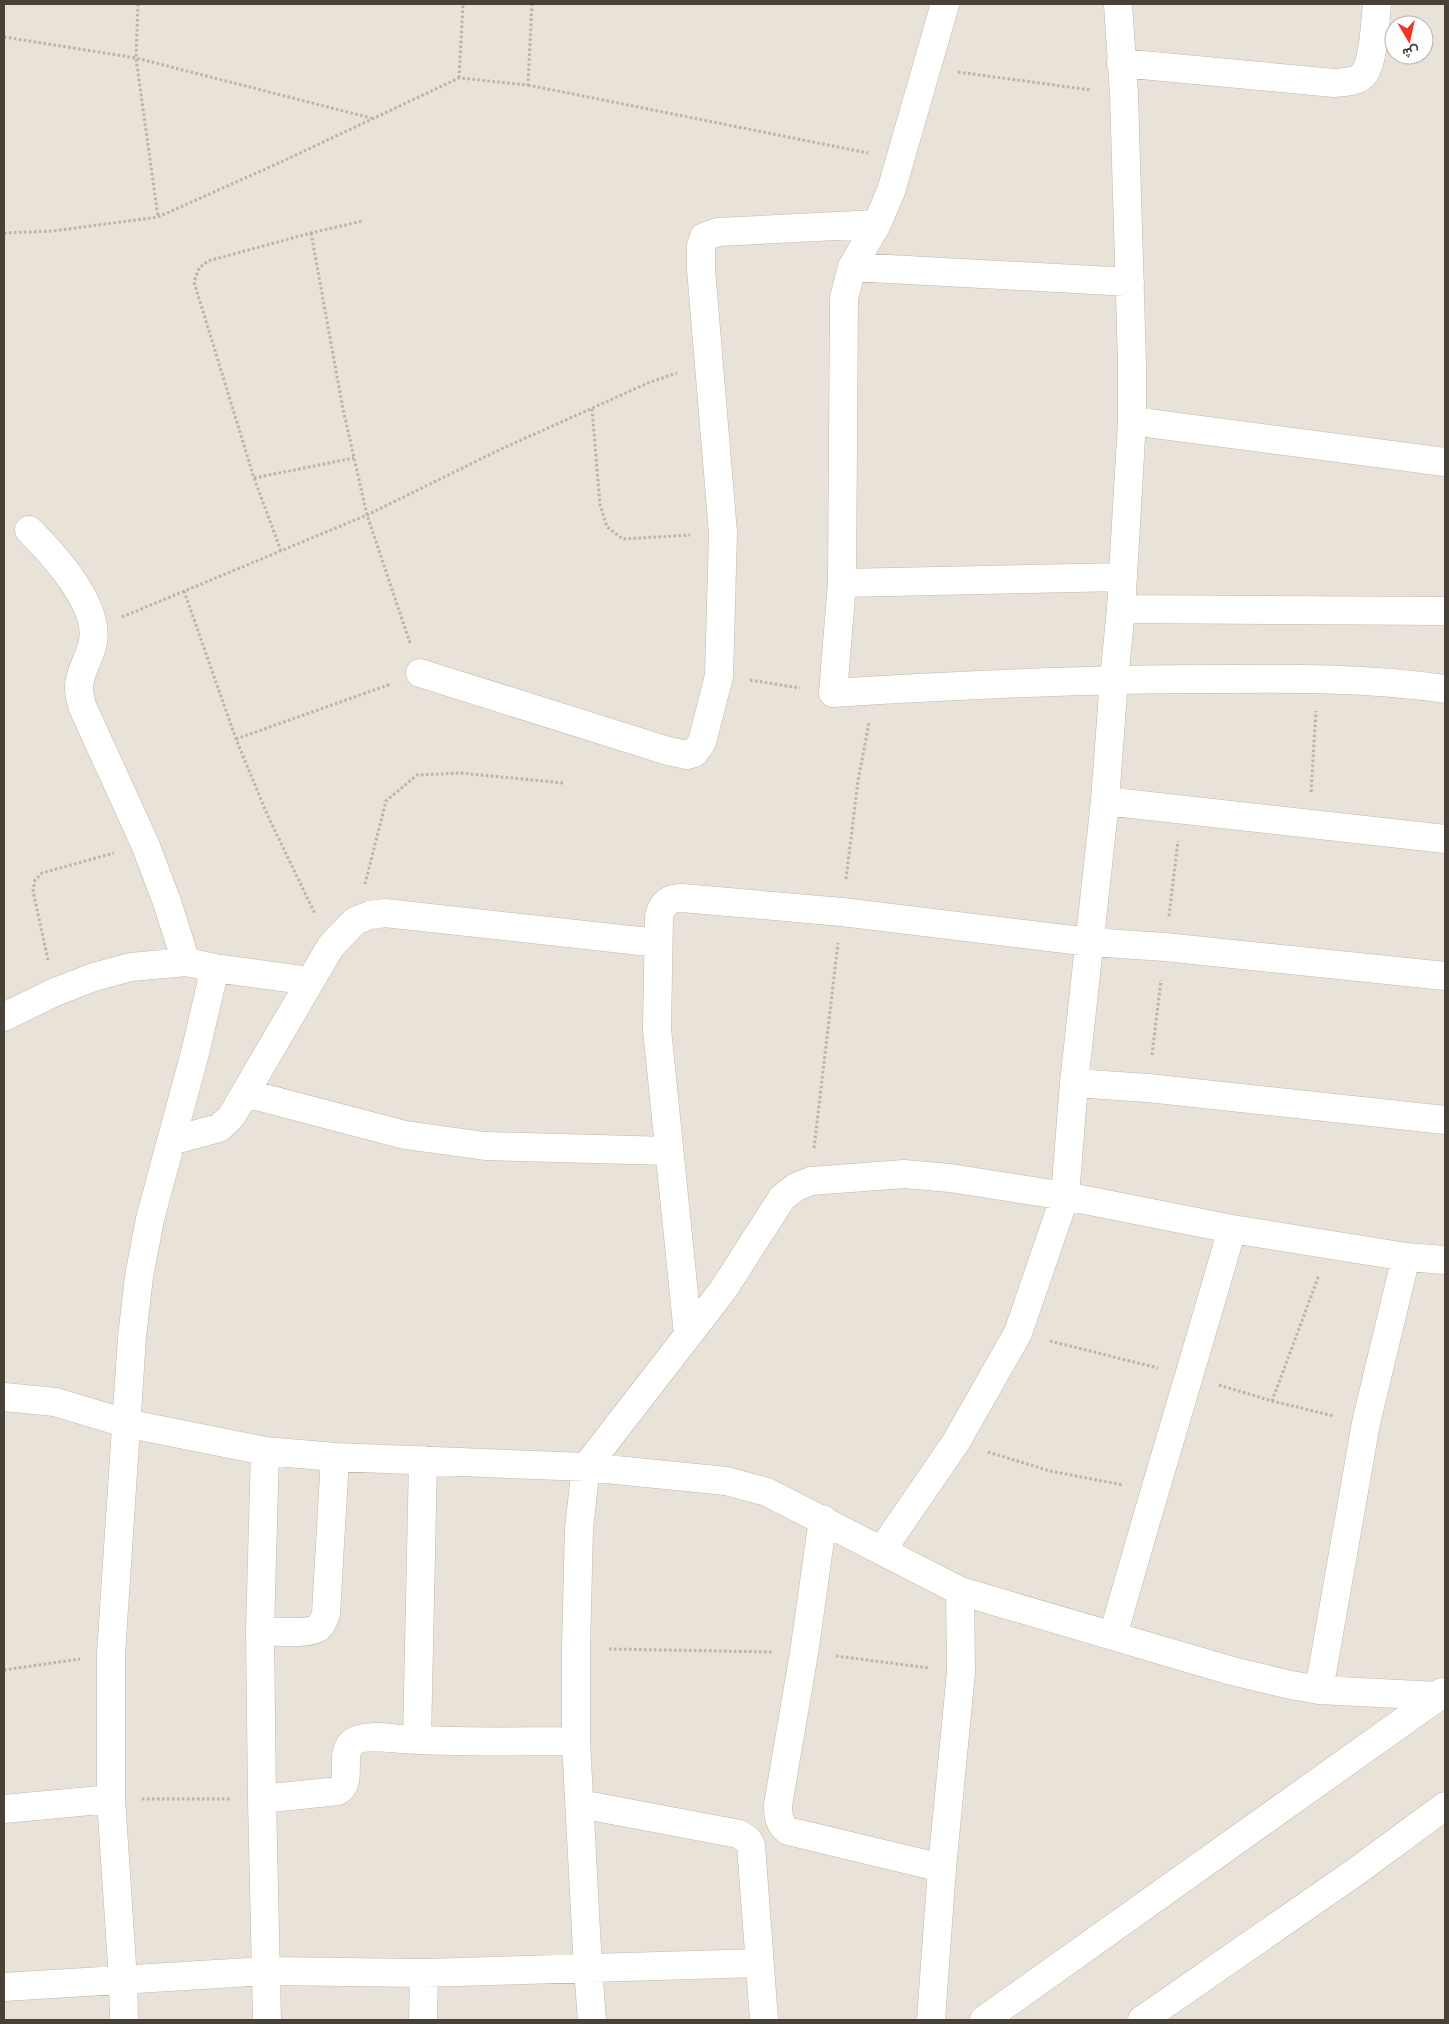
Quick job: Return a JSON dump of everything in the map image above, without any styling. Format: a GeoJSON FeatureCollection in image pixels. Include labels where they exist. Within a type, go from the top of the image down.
{"type":"FeatureCollection","features":[{"type":"Feature","properties":{"kind":"street"},"geometry":{"type":"LineString","coordinates":[[945,4],[891,191],[877,224],[852,266],[844,298],[842,583],[833,693],[1114,679],[1318,678],[1409,684],[1445,689]]}},
{"type":"Feature","properties":{"kind":"street"},"geometry":{"type":"LineString","coordinates":[[882,1550],[956,1442],[1018,1334],[1065,1196],[1074,1083],[1106,801],[1114,679],[1121,609],[1132,420],[1124,94],[1118,4]]}},
{"type":"Feature","properties":{"kind":"street"},"geometry":{"type":"LineString","coordinates":[[1121,63],[1334,82],[1351,81],[1364,74],[1370,60],[1377,4]]}},
{"type":"Feature","properties":{"kind":"street"},"geometry":{"type":"LineString","coordinates":[[420,673],[668,751],[688,755],[694,753],[702,742],[719,676],[723,533],[701,269],[701,246],[704,237],[718,232],[877,224]]}},
{"type":"Feature","properties":{"kind":"street"},"geometry":{"type":"LineString","coordinates":[[852,266],[1130,282]]}},
{"type":"Feature","properties":{"kind":"street"},"geometry":{"type":"LineString","coordinates":[[1132,420],[1445,462]]}},
{"type":"Feature","properties":{"kind":"street"},"geometry":{"type":"LineString","coordinates":[[28,530],[48,549],[75,585],[85,603],[94,629],[92,645],[79,679],[78,692],[83,708],[145,844],[167,902],[186,962]]}},
{"type":"Feature","properties":{"kind":"street"},"geometry":{"type":"LineString","coordinates":[[842,583],[1123,577]]}},
{"type":"Feature","properties":{"kind":"street"},"geometry":{"type":"LineString","coordinates":[[1121,609],[1445,611]]}},
{"type":"Feature","properties":{"kind":"street"},"geometry":{"type":"LineString","coordinates":[[1106,801],[1445,838]]}},
{"type":"Feature","properties":{"kind":"street"},"geometry":{"type":"LineString","coordinates":[[688,1334],[657,1029],[659,916],[665,902],[674,898],[842,912],[1090,942],[1166,947],[1445,976]]}},
{"type":"Feature","properties":{"kind":"street"},"geometry":{"type":"LineString","coordinates":[[171,1141],[219,1128],[231,1117],[331,946],[355,921],[370,915],[385,913],[658,943]]}},
{"type":"Feature","properties":{"kind":"street"},"geometry":{"type":"LineString","coordinates":[[4,1017],[56,992],[114,971],[186,962],[215,968],[310,981]]}},
{"type":"Feature","properties":{"kind":"street"},"geometry":{"type":"LineString","coordinates":[[124,2020],[111,1799],[111,1654],[132,1337],[139,1277],[150,1219],[195,1053],[215,968]]}},
{"type":"Feature","properties":{"kind":"street"},"geometry":{"type":"LineString","coordinates":[[1074,1083],[1148,1088],[1445,1120]]}},
{"type":"Feature","properties":{"kind":"street"},"geometry":{"type":"LineString","coordinates":[[245,1093],[405,1135],[486,1146],[669,1151]]}},
{"type":"Feature","properties":{"kind":"street"},"geometry":{"type":"LineString","coordinates":[[592,2020],[576,1741],[579,1528],[586,1467],[724,1290],[782,1198],[796,1186],[811,1180],[904,1174],[950,1178],[1065,1196],[1232,1229],[1406,1257],[1445,1260]]}},
{"type":"Feature","properties":{"kind":"street"},"geometry":{"type":"LineString","coordinates":[[1113,1636],[1154,1490],[1190,1376],[1232,1229]]}},
{"type":"Feature","properties":{"kind":"street"},"geometry":{"type":"LineString","coordinates":[[1319,1690],[1366,1423],[1406,1257]]}},
{"type":"Feature","properties":{"kind":"street"},"geometry":{"type":"LineString","coordinates":[[4,1397],[55,1402],[125,1423],[265,1451],[335,1457],[586,1467],[726,1481],[746,1485],[767,1492],[822,1519],[960,1591],[1232,1671],[1319,1690],[1442,1692]]}},
{"type":"Feature","properties":{"kind":"street"},"geometry":{"type":"LineString","coordinates":[[265,1451],[260,1631],[267,2020]]}},
{"type":"Feature","properties":{"kind":"street"},"geometry":{"type":"LineString","coordinates":[[260,1631],[308,1632],[318,1628],[323,1623],[326,1614],[335,1457]]}},
{"type":"Feature","properties":{"kind":"street"},"geometry":{"type":"LineString","coordinates":[[417,1740],[423,1460]]}},
{"type":"Feature","properties":{"kind":"street"},"geometry":{"type":"LineString","coordinates":[[822,1519],[804,1653],[778,1805],[779,1820],[788,1831],[942,1868]]}},
{"type":"Feature","properties":{"kind":"street"},"geometry":{"type":"LineString","coordinates":[[931,2020],[942,1868],[961,1672],[960,1591]]}},
{"type":"Feature","properties":{"kind":"street"},"geometry":{"type":"LineString","coordinates":[[984,2020],[1442,1692]]}},
{"type":"Feature","properties":{"kind":"street"},"geometry":{"type":"LineString","coordinates":[[262,1799],[338,1791],[344,1784],[348,1747],[354,1741],[383,1738],[576,1741]]}},
{"type":"Feature","properties":{"kind":"street"},"geometry":{"type":"LineString","coordinates":[[4,1809],[111,1799]]}},
{"type":"Feature","properties":{"kind":"street"},"geometry":{"type":"LineString","coordinates":[[580,1804],[739,1834],[748,1840],[751,1845],[764,2020]]}},
{"type":"Feature","properties":{"kind":"street"},"geometry":{"type":"LineString","coordinates":[[1142,2020],[1354,1873],[1445,1806]]}},
{"type":"Feature","properties":{"kind":"street"},"geometry":{"type":"LineString","coordinates":[[4,1987],[266,1971],[424,1973],[760,1963]]}},
{"type":"Feature","properties":{"kind":"street"},"geometry":{"type":"LineString","coordinates":[[423,2020],[424,1973]]}},
{"type":"Feature","properties":{"kind":"path"},"geometry":{"type":"LineString","coordinates":[[138,4],[136,58],[158,216]]}},
{"type":"Feature","properties":{"kind":"path"},"geometry":{"type":"LineString","coordinates":[[459,78],[463,4]]}},
{"type":"Feature","properties":{"kind":"path"},"geometry":{"type":"LineString","coordinates":[[528,85],[532,4]]}},
{"type":"Feature","properties":{"kind":"path"},"geometry":{"type":"LineString","coordinates":[[4,37],[136,58],[372,118]]}},
{"type":"Feature","properties":{"kind":"path"},"geometry":{"type":"LineString","coordinates":[[928,68],[1124,94]]}},
{"type":"Feature","properties":{"kind":"path"},"geometry":{"type":"LineString","coordinates":[[4,233],[53,231],[158,216],[281,162],[459,78],[528,85],[901,160]]}},
{"type":"Feature","properties":{"kind":"path"},"geometry":{"type":"LineString","coordinates":[[281,550],[254,478],[194,282],[199,268],[208,262],[311,233],[362,222]]}},
{"type":"Feature","properties":{"kind":"path"},"geometry":{"type":"LineString","coordinates":[[236,738],[420,673],[367,515],[343,409],[311,233]]}},
{"type":"Feature","properties":{"kind":"path"},"geometry":{"type":"LineString","coordinates":[[94,629],[367,515],[499,450],[648,383],[708,362]]}},
{"type":"Feature","properties":{"kind":"path"},"geometry":{"type":"LineString","coordinates":[[592,409],[600,505],[607,527],[623,539],[723,533]]}},
{"type":"Feature","properties":{"kind":"path"},"geometry":{"type":"LineString","coordinates":[[254,478],[354,458]]}},
{"type":"Feature","properties":{"kind":"path"},"geometry":{"type":"LineString","coordinates":[[184,591],[236,738],[267,814],[331,946]]}},
{"type":"Feature","properties":{"kind":"path"},"geometry":{"type":"LineString","coordinates":[[719,676],[833,693]]}},
{"type":"Feature","properties":{"kind":"path"},"geometry":{"type":"LineString","coordinates":[[1309,824],[1318,678]]}},
{"type":"Feature","properties":{"kind":"path"},"geometry":{"type":"LineString","coordinates":[[811,1180],[858,781],[876,690]]}},
{"type":"Feature","properties":{"kind":"path"},"geometry":{"type":"LineString","coordinates":[[355,921],[386,801],[417,775],[460,773],[563,783]]}},
{"type":"Feature","properties":{"kind":"path"},"geometry":{"type":"LineString","coordinates":[[1148,1088],[1182,809]]}},
{"type":"Feature","properties":{"kind":"path"},"geometry":{"type":"LineString","coordinates":[[56,992],[33,892],[35,880],[42,873],[145,844]]}},
{"type":"Feature","properties":{"kind":"path"},"geometry":{"type":"LineString","coordinates":[[1272,1401],[1331,1244]]}},
{"type":"Feature","properties":{"kind":"path"},"geometry":{"type":"LineString","coordinates":[[1018,1334],[1190,1376],[1272,1401],[1366,1423]]}},
{"type":"Feature","properties":{"kind":"path"},"geometry":{"type":"LineString","coordinates":[[956,1442],[1050,1471],[1154,1490]]}},
{"type":"Feature","properties":{"kind":"path"},"geometry":{"type":"LineString","coordinates":[[576,1648],[804,1653],[961,1672]]}},
{"type":"Feature","properties":{"kind":"path"},"geometry":{"type":"LineString","coordinates":[[4,1670],[111,1654]]}},
{"type":"Feature","properties":{"kind":"path"},"geometry":{"type":"LineString","coordinates":[[111,1799],[262,1799]]}},
{"type":"Feature","properties":{"kind":"shaded area"},"geometry":{"type":"Polygon","coordinates":[[[4,4],[1445,4],[1445,2020],[4,2020],[4,4]]]}}]}
